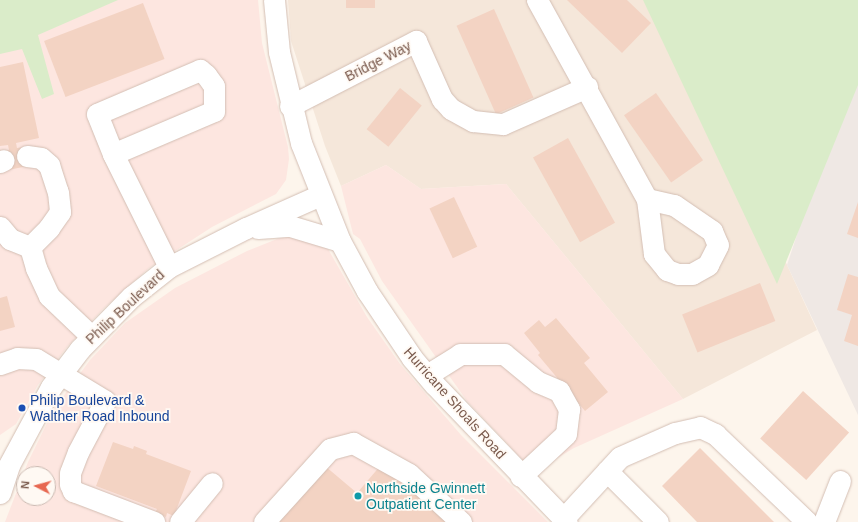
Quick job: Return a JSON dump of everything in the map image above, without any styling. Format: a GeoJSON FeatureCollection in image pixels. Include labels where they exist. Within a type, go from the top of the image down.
{"type":"FeatureCollection","features":[{"type":"Feature","properties":{"kind":"street","name":"Hurricane Shoals Road"},"geometry":{"type":"LineString","coordinates":[[274,0],[279,52],[290,106],[320,196],[340,241],[390,327],[427,375],[521,476],[565,520]]}},
{"type":"Feature","properties":{"kind":"street"},"geometry":{"type":"LineString","coordinates":[[537,0],[587,87],[647,200]]}},
{"type":"Feature","properties":{"kind":"street","name":"Bridge Way"},"geometry":{"type":"LineString","coordinates":[[290,106],[416,41],[442,99],[451,109],[473,121],[503,124],[587,87]]}},
{"type":"Feature","properties":{"kind":"street"},"geometry":{"type":"LineString","coordinates":[[111,149],[214,110],[214,86],[200,70],[97,114],[111,149],[168,267]]}},
{"type":"Feature","properties":{"kind":"street"},"geometry":{"type":"LineString","coordinates":[[27,156],[41,158],[49,165],[58,192],[60,212],[49,228],[30,247]]}},
{"type":"Feature","properties":{"kind":"street","name":"Philip Boulevard"},"geometry":{"type":"LineString","coordinates":[[0,492],[4,463],[59,376],[92,337],[132,297],[168,267],[246,228],[320,196]]}},
{"type":"Feature","properties":{"kind":"street"},"geometry":{"type":"LineString","coordinates":[[246,228],[290,226],[340,241]]}},
{"type":"Feature","properties":{"kind":"street"},"geometry":{"type":"LineString","coordinates":[[0,227],[10,239],[30,247]]}},
{"type":"Feature","properties":{"kind":"street"},"geometry":{"type":"LineString","coordinates":[[30,247],[36,268],[50,296],[92,337]]}},
{"type":"Feature","properties":{"kind":"street"},"geometry":{"type":"LineString","coordinates":[[427,375],[460,354],[504,354],[538,382],[559,391],[569,409],[566,434],[521,476]]}},
{"type":"Feature","properties":{"kind":"street"},"geometry":{"type":"LineString","coordinates":[[0,364],[17,358],[36,359],[59,376],[105,401],[78,452],[70,473],[73,491],[154,522]]}},
{"type":"Feature","properties":{"kind":"street"},"geometry":{"type":"LineString","coordinates":[[565,520],[620,456],[675,432],[700,427],[715,434],[807,522]]}},
{"type":"Feature","properties":{"kind":"street"},"geometry":{"type":"LineString","coordinates":[[264,522],[330,449],[353,443],[409,474],[461,522]]}},
{"type":"Feature","properties":{"kind":"street"},"geometry":{"type":"LineString","coordinates":[[607,471],[658,522]]}},
{"type":"Feature","properties":{"kind":"street"},"geometry":{"type":"LineString","coordinates":[[824,522],[840,481]]}},
{"type":"Feature","properties":{"kind":"street"},"geometry":{"type":"LineString","coordinates":[[180,522],[212,483]]}},
{"type":"Feature","properties":{"kind":"shaded area"},"geometry":{"type":"Polygon","coordinates":[[[111,0],[258,0],[262,43],[288,147],[289,159],[286,180],[276,194],[212,227],[149,268],[103,309],[67,347],[38,385],[16,424],[0,435],[0,45],[111,0]]]}},
{"type":"Feature","properties":{"kind":"shaded area"},"geometry":{"type":"Polygon","coordinates":[[[288,0],[665,0],[817,330],[683,399],[506,184],[421,189],[386,165],[341,186],[325,146],[291,41],[288,0]]]}},
{"type":"Feature","properties":{"kind":"shaded area"},"geometry":{"type":"Polygon","coordinates":[[[858,50],[858,415],[787,265],[858,50]]]}},
{"type":"Feature","properties":{"kind":"shaded area"},"geometry":{"type":"Polygon","coordinates":[[[386,165],[421,189],[506,184],[683,399],[574,448],[534,472],[467,401],[382,281],[360,239],[353,234],[341,186],[386,165]]]}},
{"type":"Feature","properties":{"kind":"shaded area"},"geometry":{"type":"Polygon","coordinates":[[[282,237],[304,237],[328,249],[367,317],[400,364],[461,435],[548,522],[5,522],[16,493],[16,506],[56,506],[56,466],[26,466],[54,409],[90,360],[125,323],[175,288],[247,251],[282,237]]]}},
{"type":"Feature","properties":{"kind":"green space"},"geometry":{"type":"Polygon","coordinates":[[[0,0],[118,0],[38,35],[54,94],[42,99],[22,49],[0,54],[0,0]]]}},
{"type":"Feature","properties":{"kind":"green space"},"geometry":{"type":"Polygon","coordinates":[[[643,0],[858,0],[858,85],[777,284],[643,0]]]}},
{"type":"Feature","properties":{"kind":"building"},"geometry":{"type":"Polygon","coordinates":[[[346,0],[375,0],[375,8],[346,8],[346,0]]]}},
{"type":"Feature","properties":{"kind":"building"},"geometry":{"type":"Polygon","coordinates":[[[567,0],[627,0],[651,23],[622,53],[567,0]]]}},
{"type":"Feature","properties":{"kind":"building"},"geometry":{"type":"Polygon","coordinates":[[[143,3],[165,59],[66,97],[44,41],[143,3]]]}},
{"type":"Feature","properties":{"kind":"building"},"geometry":{"type":"Polygon","coordinates":[[[494,9],[533,98],[496,114],[457,26],[494,9]]]}},
{"type":"Feature","properties":{"kind":"building"},"geometry":{"type":"Polygon","coordinates":[[[23,62],[39,138],[16,143],[17,148],[24,147],[28,166],[8,170],[4,151],[9,150],[8,145],[0,146],[0,67],[23,62]]]}},
{"type":"Feature","properties":{"kind":"building"},"geometry":{"type":"Polygon","coordinates":[[[400,88],[422,106],[388,147],[367,129],[400,88]]]}},
{"type":"Feature","properties":{"kind":"building"},"geometry":{"type":"Polygon","coordinates":[[[656,93],[703,160],[671,183],[624,115],[656,93]]]}},
{"type":"Feature","properties":{"kind":"building"},"geometry":{"type":"Polygon","coordinates":[[[568,138],[615,223],[580,242],[533,157],[568,138]]]}},
{"type":"Feature","properties":{"kind":"building"},"geometry":{"type":"Polygon","coordinates":[[[454,197],[477,247],[453,258],[430,208],[454,197]]]}},
{"type":"Feature","properties":{"kind":"building"},"geometry":{"type":"Polygon","coordinates":[[[858,202],[858,238],[847,234],[858,202]]]}},
{"type":"Feature","properties":{"kind":"building"},"geometry":{"type":"Polygon","coordinates":[[[848,274],[858,277],[858,346],[844,341],[852,315],[837,310],[848,274]]]}},
{"type":"Feature","properties":{"kind":"building"},"geometry":{"type":"Polygon","coordinates":[[[760,283],[775,321],[697,352],[682,314],[760,283]]]}},
{"type":"Feature","properties":{"kind":"building"},"geometry":{"type":"Polygon","coordinates":[[[7,296],[15,327],[0,331],[0,298],[7,296]]]}},
{"type":"Feature","properties":{"kind":"building"},"geometry":{"type":"Polygon","coordinates":[[[556,318],[590,358],[584,363],[608,392],[585,411],[538,355],[540,353],[524,333],[539,320],[545,327],[556,318]]]}},
{"type":"Feature","properties":{"kind":"building"},"geometry":{"type":"Polygon","coordinates":[[[803,391],[849,432],[806,480],[760,439],[803,391]]]}},
{"type":"Feature","properties":{"kind":"building"},"geometry":{"type":"Polygon","coordinates":[[[113,442],[133,449],[134,446],[147,451],[146,454],[191,471],[174,516],[167,513],[166,517],[155,513],[157,509],[96,486],[113,442]]]}},
{"type":"Feature","properties":{"kind":"building"},"geometry":{"type":"Polygon","coordinates":[[[700,448],[774,522],[697,522],[662,486],[700,448]]]}},
{"type":"Feature","properties":{"kind":"building","name":"Northside Gwinnett Outpatient Center"},"geometry":{"type":"Polygon","coordinates":[[[381,465],[447,522],[277,522],[325,466],[357,493],[381,465]]]}},
{"type":"Feature","properties":{"kind":"place","name":"Philip Boulevard & Walther Road Inbound"},"geometry":{"type":"Point","coordinates":[22,408]}},
{"type":"Feature","properties":{"kind":"place","name":"Northside Gwinnett Outpatient Center"},"geometry":{"type":"Point","coordinates":[358,496]}}]}
